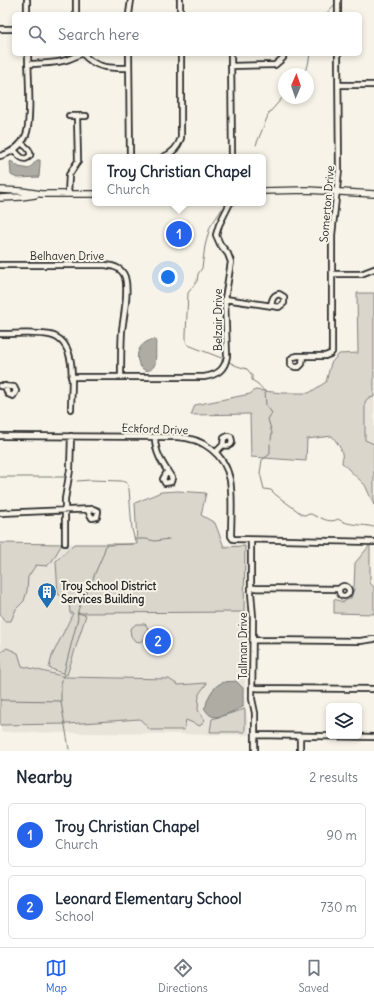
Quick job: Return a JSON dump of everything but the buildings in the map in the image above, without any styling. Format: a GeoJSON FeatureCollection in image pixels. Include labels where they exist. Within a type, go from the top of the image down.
{"type":"FeatureCollection","features":[{"type":"Feature","properties":{"kind":"main road"},"geometry":{"type":"LineString","coordinates":[[266,191],[298,190],[374,194]]}},
{"type":"Feature","properties":{"kind":"main road"},"geometry":{"type":"LineString","coordinates":[[0,193],[21,191],[41,194],[92,194]]}},
{"type":"Feature","properties":{"kind":"street"},"geometry":{"type":"LineString","coordinates":[[27,0],[27,12]]}},
{"type":"Feature","properties":{"kind":"street"},"geometry":{"type":"LineString","coordinates":[[76,0],[76,12]]}},
{"type":"Feature","properties":{"kind":"street"},"geometry":{"type":"LineString","coordinates":[[129,12],[131,0]]}},
{"type":"Feature","properties":{"kind":"street"},"geometry":{"type":"LineString","coordinates":[[180,0],[180,12]]}},
{"type":"Feature","properties":{"kind":"street"},"geometry":{"type":"LineString","coordinates":[[338,0],[338,12]]}},
{"type":"Feature","properties":{"kind":"street"},"geometry":{"type":"LineString","coordinates":[[0,30],[12,29]]}},
{"type":"Feature","properties":{"kind":"street"},"geometry":{"type":"LineString","coordinates":[[0,156],[14,150],[21,143],[25,137],[28,127],[28,56]]}},
{"type":"Feature","properties":{"kind":"street"},"geometry":{"type":"LineString","coordinates":[[28,64],[58,63],[78,56]]}},
{"type":"Feature","properties":{"kind":"street"},"geometry":{"type":"LineString","coordinates":[[84,56],[92,62],[103,67],[129,68]]}},
{"type":"Feature","properties":{"kind":"street"},"geometry":{"type":"LineString","coordinates":[[129,56],[130,154]]}},
{"type":"Feature","properties":{"kind":"street"},"geometry":{"type":"LineString","coordinates":[[170,154],[177,147],[182,134],[181,56]]}},
{"type":"Feature","properties":{"kind":"street"},"geometry":{"type":"LineString","coordinates":[[230,56],[232,154]]}},
{"type":"Feature","properties":{"kind":"street","name":"Somerton Drive"},"geometry":{"type":"LineString","coordinates":[[303,356],[325,356],[330,354],[332,349],[333,230],[340,170],[338,56]]}},
{"type":"Feature","properties":{"kind":"street"},"geometry":{"type":"LineString","coordinates":[[231,66],[275,65],[283,58]]}},
{"type":"Feature","properties":{"kind":"street"},"geometry":{"type":"LineString","coordinates":[[339,85],[374,85]]}},
{"type":"Feature","properties":{"kind":"street"},"geometry":{"type":"LineString","coordinates":[[69,116],[86,116]]}},
{"type":"Feature","properties":{"kind":"street"},"geometry":{"type":"LineString","coordinates":[[68,194],[69,175],[78,161],[77,116]]}},
{"type":"Feature","properties":{"kind":"street"},"geometry":{"type":"LineString","coordinates":[[14,150],[22,158],[26,159],[29,157],[30,151],[21,143]]}},
{"type":"Feature","properties":{"kind":"street","name":"Belzair Drive"},"geometry":{"type":"LineString","coordinates":[[121,376],[204,376],[212,375],[221,371],[225,365],[227,356],[225,299],[231,262],[228,254],[217,239],[216,232],[229,206]]}},
{"type":"Feature","properties":{"kind":"street","name":"Belhaven Drive"},"geometry":{"type":"LineString","coordinates":[[0,265],[105,265],[114,266],[120,269],[125,277],[126,288],[121,340],[121,376]]}},
{"type":"Feature","properties":{"kind":"street"},"geometry":{"type":"LineString","coordinates":[[332,274],[361,274],[374,269]]}},
{"type":"Feature","properties":{"kind":"street"},"geometry":{"type":"LineString","coordinates":[[225,299],[271,305]]}},
{"type":"Feature","properties":{"kind":"street"},"geometry":{"type":"LineString","coordinates":[[0,334],[46,334],[59,339],[66,345],[69,353],[71,377],[71,409]]}},
{"type":"Feature","properties":{"kind":"street"},"geometry":{"type":"LineString","coordinates":[[71,377],[121,376]]}},
{"type":"Feature","properties":{"kind":"street","name":"Eckford Drive"},"geometry":{"type":"LineString","coordinates":[[0,436],[155,436],[193,438],[216,452],[226,466],[230,481],[231,537],[234,540],[374,542]]}},
{"type":"Feature","properties":{"kind":"street"},"geometry":{"type":"LineString","coordinates":[[65,543],[65,510],[70,470],[71,436]]}},
{"type":"Feature","properties":{"kind":"street"},"geometry":{"type":"LineString","coordinates":[[155,436],[158,456],[167,472]]}},
{"type":"Feature","properties":{"kind":"street"},"geometry":{"type":"LineString","coordinates":[[216,452],[223,445]]}},
{"type":"Feature","properties":{"kind":"street"},"geometry":{"type":"LineString","coordinates":[[0,513],[88,510]]}},
{"type":"Feature","properties":{"kind":"street","name":"Tallman Drive"},"geometry":{"type":"LineString","coordinates":[[251,540],[251,588],[253,617],[252,702],[255,713],[255,751]]}},
{"type":"Feature","properties":{"kind":"street"},"geometry":{"type":"LineString","coordinates":[[251,588],[339,589]]}},
{"type":"Feature","properties":{"kind":"street"},"geometry":{"type":"LineString","coordinates":[[253,640],[360,641],[374,638]]}},
{"type":"Feature","properties":{"kind":"street"},"geometry":{"type":"LineString","coordinates":[[252,688],[374,690]]}},
{"type":"Feature","properties":{"kind":"street"},"geometry":{"type":"LineString","coordinates":[[255,736],[374,737]]}},
{"type":"Feature","properties":{"kind":"street"},"geometry":{"type":"LineString","coordinates":[[300,736],[300,751]]}},
{"type":"Feature","properties":{"kind":"shaded area"},"geometry":{"type":"Polygon","coordinates":[[[37,160],[40,160],[39,177],[17,178],[11,175],[11,161],[19,167],[29,169],[37,160]]]}},
{"type":"Feature","properties":{"kind":"shaded area"},"geometry":{"type":"Polygon","coordinates":[[[357,293],[374,293],[374,397],[368,398],[365,402],[365,440],[374,444],[374,505],[365,485],[342,463],[342,452],[332,436],[307,439],[306,461],[251,457],[250,414],[191,415],[195,405],[250,394],[255,390],[282,393],[309,393],[326,382],[331,363],[339,354],[358,353],[357,293]]]}},
{"type":"Feature","properties":{"kind":"shaded area"},"geometry":{"type":"Polygon","coordinates":[[[154,339],[156,341],[155,364],[150,370],[145,370],[138,362],[137,356],[139,349],[145,343],[154,339]]]}},
{"type":"Feature","properties":{"kind":"shaded area"},"geometry":{"type":"Polygon","coordinates":[[[374,397],[374,444],[365,440],[365,402],[368,398],[374,397]]]}},
{"type":"Feature","properties":{"kind":"shaded area"},"geometry":{"type":"Polygon","coordinates":[[[178,491],[206,493],[201,515],[215,523],[224,547],[245,546],[244,612],[77,613],[86,615],[67,675],[49,668],[52,656],[73,613],[70,613],[69,601],[58,594],[56,561],[74,544],[137,544],[135,503],[161,492],[178,491]]]}},
{"type":"Feature","properties":{"kind":"shaded area"},"geometry":{"type":"Polygon","coordinates":[[[0,543],[246,545],[245,704],[250,735],[1,732],[0,543]]]}},
{"type":"Feature","properties":{"kind":"shaded area"},"geometry":{"type":"Polygon","coordinates":[[[0,543],[62,544],[52,561],[47,566],[36,565],[28,577],[27,591],[24,601],[16,609],[11,621],[4,621],[0,613],[0,543]]]}},
{"type":"Feature","properties":{"kind":"shaded area"},"geometry":{"type":"Polygon","coordinates":[[[370,545],[370,583],[374,587],[374,614],[334,613],[334,599],[343,602],[351,598],[354,589],[355,563],[370,545]]]}},
{"type":"Feature","properties":{"kind":"shaded area"},"geometry":{"type":"Polygon","coordinates":[[[136,624],[145,624],[148,628],[145,638],[140,642],[135,641],[131,636],[130,629],[136,624]]]}},
{"type":"Feature","properties":{"kind":"shaded area"},"geometry":{"type":"Polygon","coordinates":[[[7,648],[18,653],[22,666],[66,677],[169,679],[178,685],[207,683],[199,694],[198,710],[205,720],[200,726],[186,720],[184,730],[150,730],[140,719],[67,724],[0,725],[0,653],[7,648]]]}},
{"type":"Feature","properties":{"kind":"shaded area"},"geometry":{"type":"Polygon","coordinates":[[[236,681],[243,688],[243,707],[221,716],[213,717],[204,708],[212,691],[221,683],[236,681]]]}},
{"type":"Feature","properties":{"kind":"shaded area"},"geometry":{"type":"Polygon","coordinates":[[[245,709],[245,732],[210,732],[212,719],[245,709]]]}},
{"type":"Feature","properties":{"kind":"waterway"},"geometry":{"type":"LineString","coordinates":[[328,12],[335,4],[335,0]]}},
{"type":"Feature","properties":{"kind":"waterway"},"geometry":{"type":"LineString","coordinates":[[306,68],[310,56]]}},
{"type":"Feature","properties":{"kind":"waterway"},"geometry":{"type":"LineString","coordinates":[[256,145],[269,113],[278,103]]}},
{"type":"Feature","properties":{"kind":"waterway"},"geometry":{"type":"LineString","coordinates":[[222,209],[210,227],[205,246],[202,268],[198,274],[197,281],[188,293],[186,341],[188,345],[224,359]]}},
{"type":"Feature","properties":{"kind":"waterway"},"geometry":{"type":"LineString","coordinates":[[229,362],[247,369],[252,375],[252,380],[265,392],[266,405],[272,413],[268,419],[272,433],[271,440]]}},
{"type":"Feature","properties":{"kind":"waterway"},"geometry":{"type":"LineString","coordinates":[[270,444],[270,454],[262,460],[260,473],[264,489],[271,490],[303,515],[311,514],[317,517]]}},
{"type":"Feature","properties":{"kind":"waterway"},"geometry":{"type":"LineString","coordinates":[[0,477],[65,477]]}},
{"type":"Feature","properties":{"kind":"waterway"},"geometry":{"type":"LineString","coordinates":[[69,749],[61,702],[61,684],[78,618],[78,610],[87,589],[92,582],[106,545],[132,544],[135,541],[132,529],[129,489],[127,483],[122,481],[77,481]]}},
{"type":"Feature","properties":{"kind":"waterway"},"geometry":{"type":"LineString","coordinates":[[321,518],[330,521],[338,519],[351,524],[374,527]]}},
{"type":"Feature","properties":{"kind":"waterway"},"geometry":{"type":"LineString","coordinates":[[135,539],[155,541],[169,539]]}},
{"type":"Feature","properties":{"kind":"waterway"},"geometry":{"type":"LineString","coordinates":[[0,700],[61,701]]}},
{"type":"Feature","properties":{"kind":"place","name":"Troy Christian Chapel"},"geometry":{"type":"Point","coordinates":[179,234]}},
{"type":"Feature","properties":{"kind":"place","name":"Troy School District Services Building"},"geometry":{"type":"Point","coordinates":[47,609]}},
{"type":"Feature","properties":{"kind":"place","name":"Leonard Elementary School"},"geometry":{"type":"Point","coordinates":[158,641]}}]}
